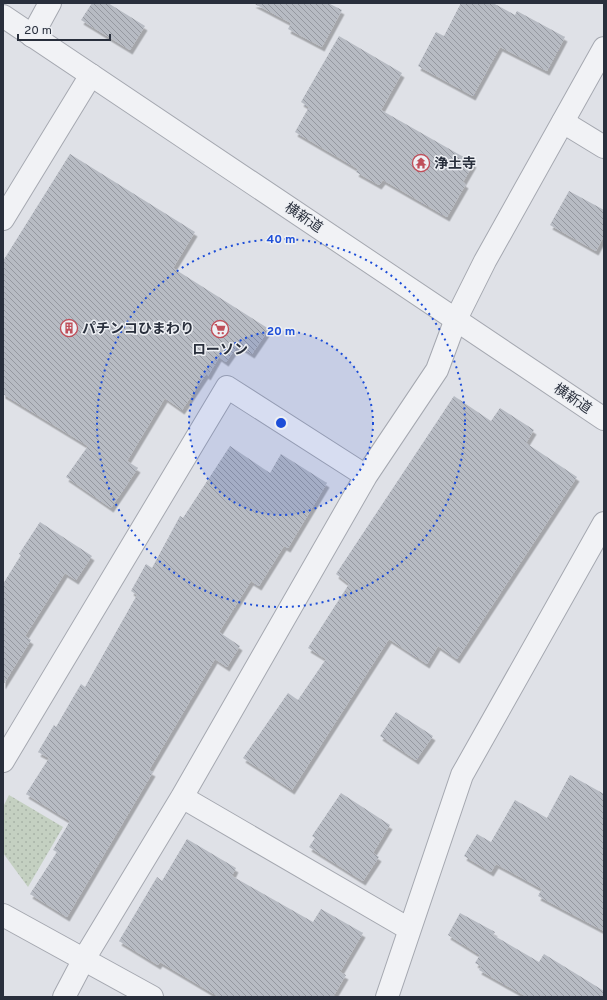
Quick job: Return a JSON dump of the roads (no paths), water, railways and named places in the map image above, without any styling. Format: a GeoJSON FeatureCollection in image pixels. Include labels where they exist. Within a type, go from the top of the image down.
{"type":"FeatureCollection","features":[{"type":"Feature","properties":{"kind":"street"},"geometry":{"type":"LineString","coordinates":[[32,36],[50,3]]}},
{"type":"Feature","properties":{"kind":"street","name":"横新道"},"geometry":{"type":"LineString","coordinates":[[3,16],[604,419]]}},
{"type":"Feature","properties":{"kind":"street"},"geometry":{"type":"LineString","coordinates":[[64,997],[84,959],[182,797],[366,476],[437,370],[456,319],[485,261],[604,48]]}},
{"type":"Feature","properties":{"kind":"street"},"geometry":{"type":"LineString","coordinates":[[3,219],[91,75]]}},
{"type":"Feature","properties":{"kind":"street"},"geometry":{"type":"LineString","coordinates":[[563,122],[604,147]]}},
{"type":"Feature","properties":{"kind":"street"},"geometry":{"type":"LineString","coordinates":[[3,761],[227,387],[366,476]]}},
{"type":"Feature","properties":{"kind":"street"},"geometry":{"type":"LineString","coordinates":[[387,997],[462,775],[604,523]]}},
{"type":"Feature","properties":{"kind":"street"},"geometry":{"type":"LineString","coordinates":[[182,797],[409,929]]}},
{"type":"Feature","properties":{"kind":"street"},"geometry":{"type":"LineString","coordinates":[[3,915],[152,997]]}},
{"type":"Feature","properties":{"kind":"place","name":"浄土寺"},"geometry":{"type":"Point","coordinates":[421,163]}},
{"type":"Feature","properties":{"kind":"place","name":"パチンコひまわり"},"geometry":{"type":"Point","coordinates":[69,328]}},
{"type":"Feature","properties":{"kind":"place","name":"ローソン"},"geometry":{"type":"Point","coordinates":[220,329]}}]}
